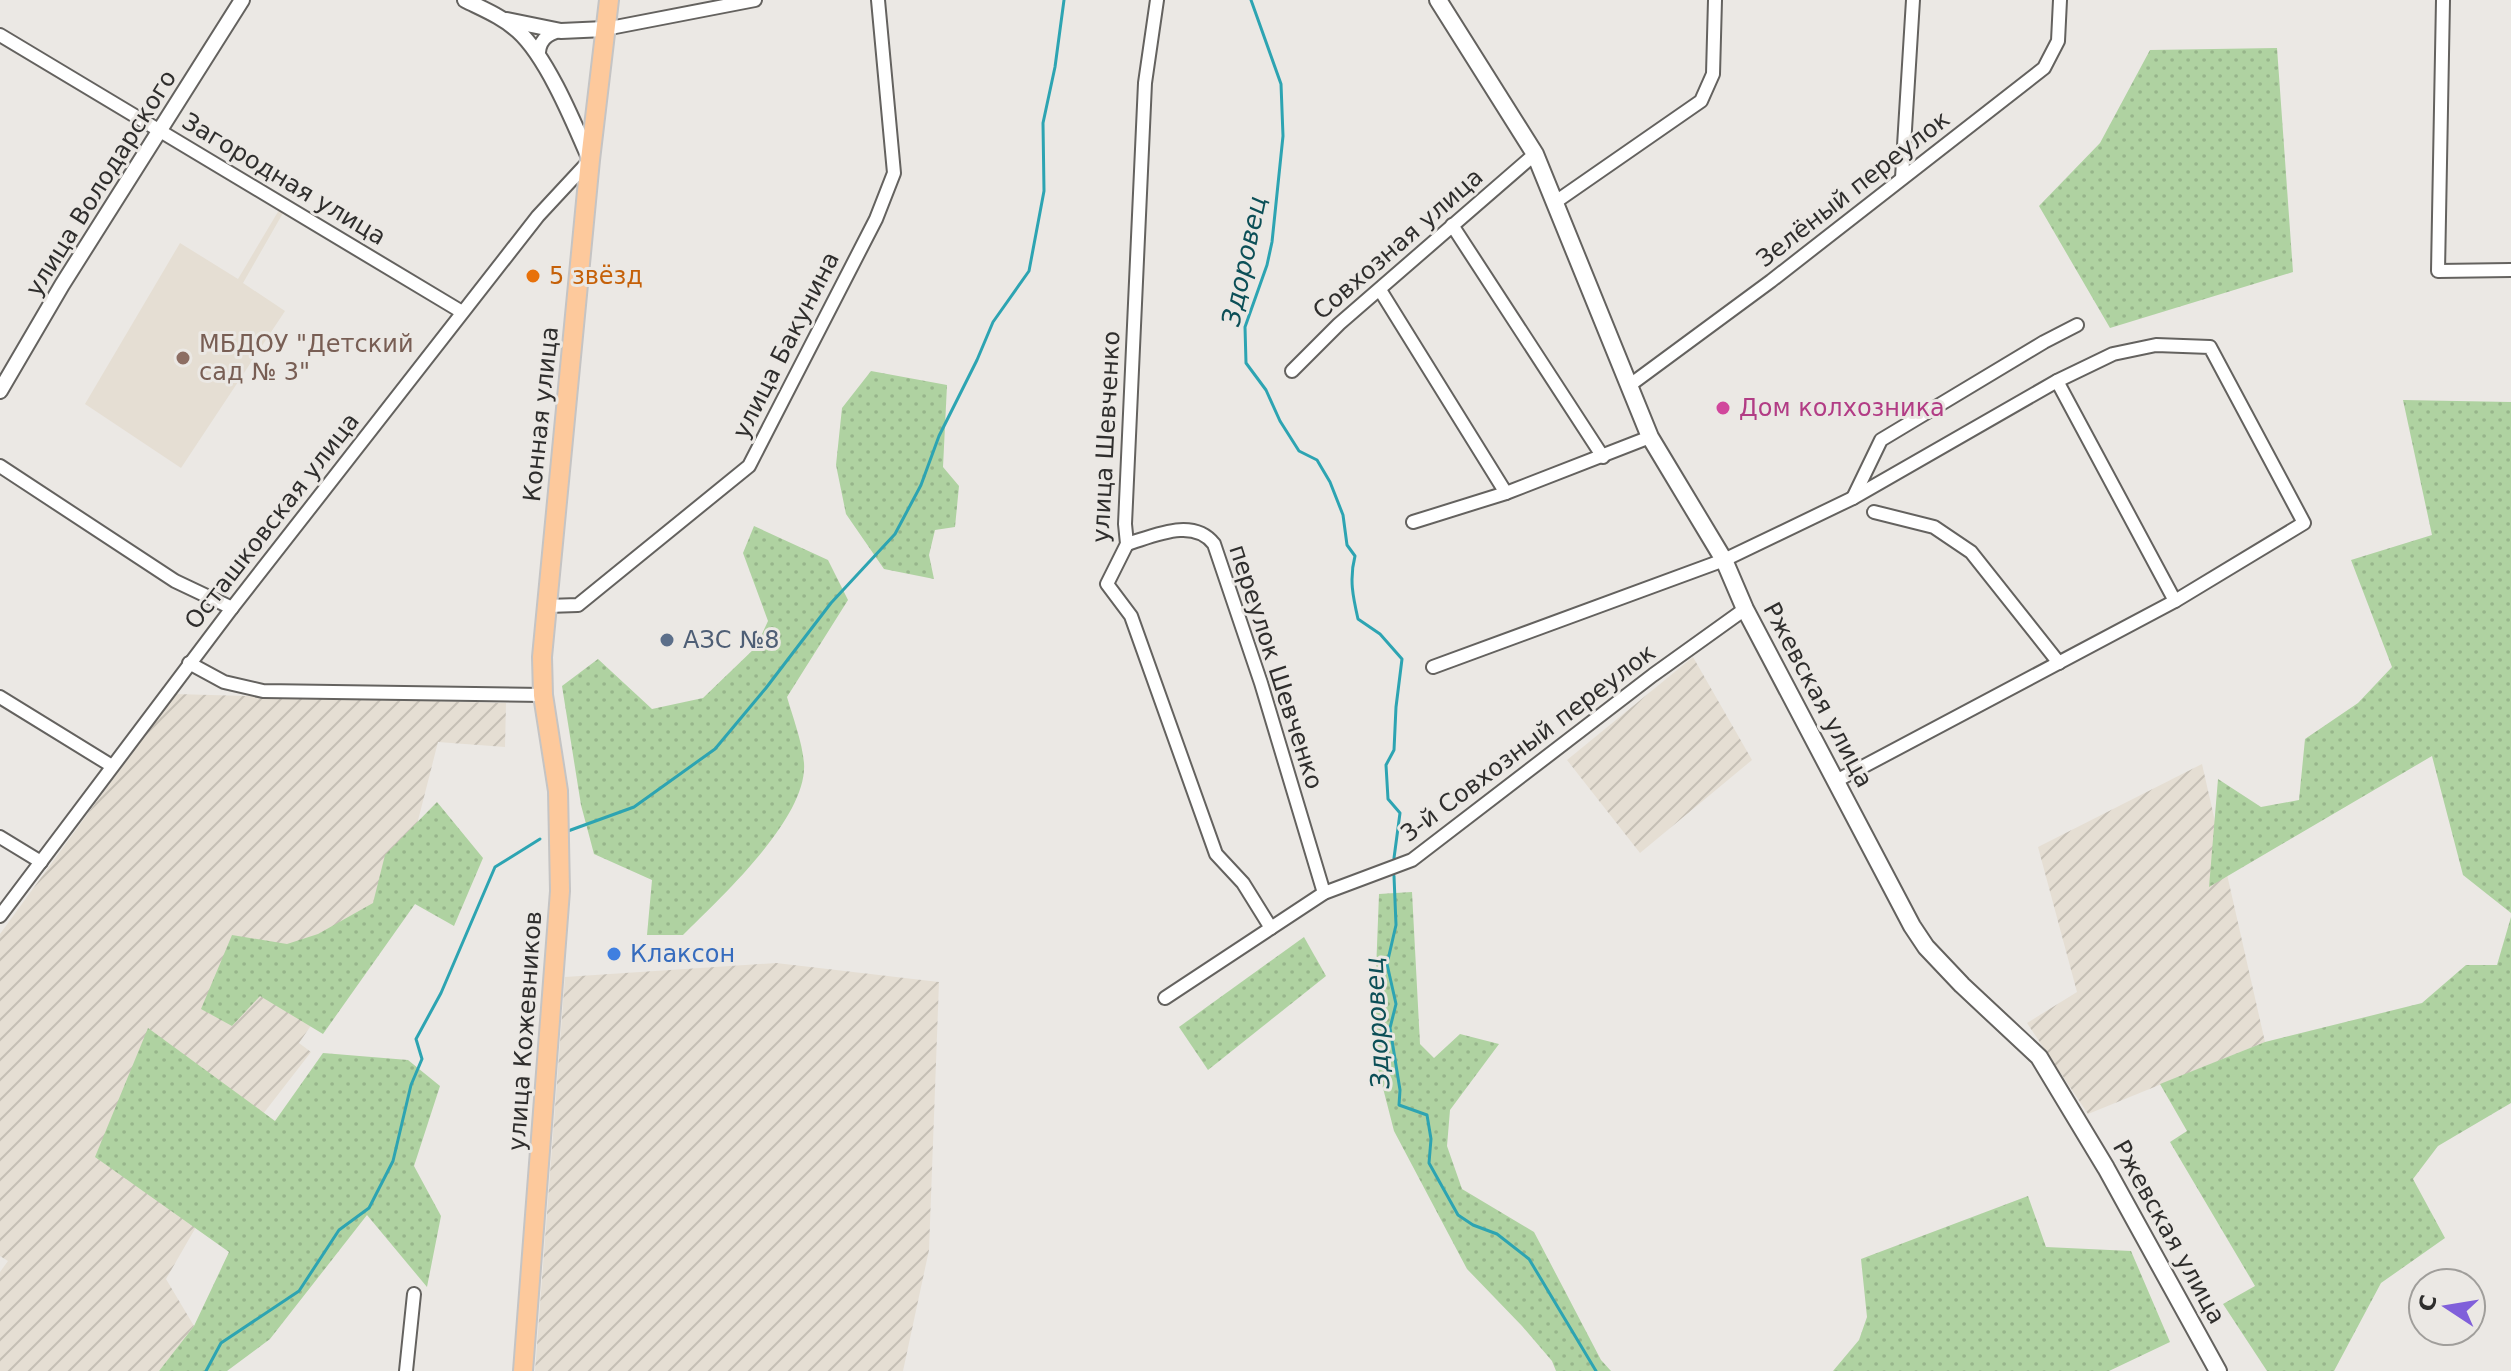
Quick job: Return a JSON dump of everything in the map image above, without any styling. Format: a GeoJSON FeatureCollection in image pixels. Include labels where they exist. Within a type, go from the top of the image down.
{"type":"FeatureCollection","features":[{"type":"Feature","properties":{"kind":"main road"},"geometry":{"type":"LineString","coordinates":[[590,160],[609,0]]}},
{"type":"Feature","properties":{"kind":"main road","name":"Ржевская улица"},"geometry":{"type":"LineString","coordinates":[[1438,0],[1535,154],[1650,437],[1724,560],[1745,609],[1912,926],[1926,947],[1962,985],[2039,1057],[2106,1168],[2218,1371]]}},
{"type":"Feature","properties":{"kind":"main road","name":"Конная улица"},"geometry":{"type":"LineString","coordinates":[[543,695],[542,657],[590,160]]}},
{"type":"Feature","properties":{"kind":"main road","name":"улица Кожевников"},"geometry":{"type":"LineString","coordinates":[[523,1371],[560,891],[558,791],[543,695]]}},
{"type":"Feature","properties":{"kind":"street","name":"улица Володарского"},"geometry":{"type":"LineString","coordinates":[[0,391],[158,129],[242,0]]}},
{"type":"Feature","properties":{"kind":"street","name":"Конная улица"},"geometry":{"type":"LineString","coordinates":[[465,0],[503,19],[524,36],[539,57],[590,160]]}},
{"type":"Feature","properties":{"kind":"street"},"geometry":{"type":"LineString","coordinates":[[605,29],[755,0]]}},
{"type":"Feature","properties":{"kind":"street","name":"улица Бакунина"},"geometry":{"type":"LineString","coordinates":[[547,606],[578,605],[749,466],[876,219],[894,173],[878,0]]}},
{"type":"Feature","properties":{"kind":"street","name":"улица Шевченко"},"geometry":{"type":"LineString","coordinates":[[1157,0],[1145,83],[1125,524],[1127,544],[1107,584],[1131,616],[1216,854],[1243,883],[1271,928]]}},
{"type":"Feature","properties":{"kind":"street"},"geometry":{"type":"LineString","coordinates":[[1554,203],[1701,101],[1713,74],[1715,0]]}},
{"type":"Feature","properties":{"kind":"street"},"geometry":{"type":"LineString","coordinates":[[1902,178],[1913,0]]}},
{"type":"Feature","properties":{"kind":"street","name":"Зелёный переулок"},"geometry":{"type":"LineString","coordinates":[[1630,385],[1771,281],[2044,68],[2058,41],[2060,0]]}},
{"type":"Feature","properties":{"kind":"street"},"geometry":{"type":"LineString","coordinates":[[2443,0],[2438,271],[2511,270]]}},
{"type":"Feature","properties":{"kind":"street","name":"Конная улица"},"geometry":{"type":"LineString","coordinates":[[503,19],[561,31],[605,29]]}},
{"type":"Feature","properties":{"kind":"street"},"geometry":{"type":"LineString","coordinates":[[539,57],[542,41],[550,33],[561,31]]}},
{"type":"Feature","properties":{"kind":"street","name":"Загородная улица"},"geometry":{"type":"LineString","coordinates":[[0,35],[462,312]]}},
{"type":"Feature","properties":{"kind":"street"},"geometry":{"type":"LineString","coordinates":[[573,122],[585,122],[595,116]]}},
{"type":"Feature","properties":{"kind":"street","name":"Совхозная улица"},"geometry":{"type":"LineString","coordinates":[[1292,371],[1339,324],[1535,154]]}},
{"type":"Feature","properties":{"kind":"street","name":"Осташковская улица"},"geometry":{"type":"LineString","coordinates":[[0,916],[189,663],[462,312],[538,216],[590,160]]}},
{"type":"Feature","properties":{"kind":"street"},"geometry":{"type":"LineString","coordinates":[[1452,225],[1603,457]]}},
{"type":"Feature","properties":{"kind":"street"},"geometry":{"type":"LineString","coordinates":[[1380,290],[1506,493]]}},
{"type":"Feature","properties":{"kind":"street"},"geometry":{"type":"LineString","coordinates":[[1853,498],[1881,440],[2077,325]]}},
{"type":"Feature","properties":{"kind":"street"},"geometry":{"type":"LineString","coordinates":[[1433,667],[1724,560],[1853,498],[2057,381],[2113,354],[2156,345],[2210,347],[2304,523],[2175,601],[1836,781]]}},
{"type":"Feature","properties":{"kind":"street"},"geometry":{"type":"LineString","coordinates":[[2057,381],[2175,601]]}},
{"type":"Feature","properties":{"kind":"street"},"geometry":{"type":"LineString","coordinates":[[1413,522],[1506,493],[1650,437]]}},
{"type":"Feature","properties":{"kind":"street"},"geometry":{"type":"LineString","coordinates":[[0,466],[175,581],[232,608]]}},
{"type":"Feature","properties":{"kind":"street"},"geometry":{"type":"LineString","coordinates":[[1874,512],[1934,527],[1971,552],[2059,663]]}},
{"type":"Feature","properties":{"kind":"street","name":"переулок Шевченко"},"geometry":{"type":"LineString","coordinates":[[1127,544],[1179,529],[1207,535],[1214,544],[1261,683],[1324,893]]}},
{"type":"Feature","properties":{"kind":"street","name":"3-й Совхозный переулок"},"geometry":{"type":"LineString","coordinates":[[1165,998],[1324,893],[1412,860],[1653,675],[1745,609]]}},
{"type":"Feature","properties":{"kind":"street"},"geometry":{"type":"LineString","coordinates":[[189,663],[235,686],[263,691],[543,695]]}},
{"type":"Feature","properties":{"kind":"street"},"geometry":{"type":"LineString","coordinates":[[0,697],[112,766]]}},
{"type":"Feature","properties":{"kind":"street"},"geometry":{"type":"LineString","coordinates":[[0,837],[41,862]]}},
{"type":"Feature","properties":{"kind":"street"},"geometry":{"type":"LineString","coordinates":[[406,1371],[414,1294]]}},
{"type":"Feature","properties":{"kind":"shaded area","name":"МБДОУ \"Детский сад № 3\""},"geometry":{"type":"Polygon","coordinates":[[[279,210],[283,213],[243,283],[285,311],[181,468],[85,404],[180,243],[238,279],[279,210]]]}},
{"type":"Feature","properties":{"kind":"shaded area"},"geometry":{"type":"Polygon","coordinates":[[[1693,657],[1752,760],[1640,853],[1567,760],[1693,657]]]}},
{"type":"Feature","properties":{"kind":"shaded area"},"geometry":{"type":"Polygon","coordinates":[[[175,694],[506,703],[505,747],[438,742],[410,852],[413,877],[299,1043],[311,1052],[256,1123],[166,1279],[194,1326],[159,1371],[0,1371],[0,1272],[8,1261],[0,1256],[0,934],[175,694]]]}},
{"type":"Feature","properties":{"kind":"shaded area"},"geometry":{"type":"Polygon","coordinates":[[[2202,764],[2265,1042],[2088,1114],[2027,1023],[2077,992],[2038,847],[2202,764]]]}},
{"type":"Feature","properties":{"kind":"shaded area"},"geometry":{"type":"Polygon","coordinates":[[[776,963],[939,982],[929,1250],[903,1371],[535,1371],[565,977],[776,963]]]}},
{"type":"Feature","properties":{"kind":"green space"},"geometry":{"type":"Polygon","coordinates":[[[2277,48],[2293,272],[2110,328],[2039,206],[2100,143],[2150,50],[2277,48]]]}},
{"type":"Feature","properties":{"kind":"green space"},"geometry":{"type":"Polygon","coordinates":[[[871,371],[947,385],[943,467],[959,486],[955,527],[935,530],[929,555],[934,579],[884,569],[846,514],[836,465],[842,408],[871,371]]]}},
{"type":"Feature","properties":{"kind":"green space"},"geometry":{"type":"Polygon","coordinates":[[[2403,400],[2511,402],[2511,913],[2463,875],[2432,756],[2209,887],[2218,779],[2261,807],[2299,800],[2305,739],[2358,703],[2392,667],[2351,560],[2432,535],[2403,400]]]}},
{"type":"Feature","properties":{"kind":"green space"},"geometry":{"type":"Polygon","coordinates":[[[754,526],[828,560],[848,600],[787,697],[803,755],[801,785],[792,808],[759,856],[683,935],[647,935],[652,880],[594,854],[581,805],[562,686],[598,659],[652,709],[703,698],[756,647],[768,621],[743,553],[754,526]]]}},
{"type":"Feature","properties":{"kind":"green space"},"geometry":{"type":"Polygon","coordinates":[[[437,802],[483,858],[454,926],[415,904],[323,1034],[260,996],[232,1026],[201,1009],[232,935],[287,944],[318,934],[373,903],[385,855],[437,802]]]}},
{"type":"Feature","properties":{"kind":"green space"},"geometry":{"type":"Polygon","coordinates":[[[1412,892],[1420,1044],[1434,1058],[1460,1034],[1499,1044],[1450,1110],[1447,1146],[1462,1189],[1534,1232],[1601,1360],[1611,1371],[1556,1371],[1552,1361],[1522,1326],[1467,1269],[1394,1131],[1373,1049],[1379,894],[1412,892]]]}},
{"type":"Feature","properties":{"kind":"green space"},"geometry":{"type":"Polygon","coordinates":[[[2511,917],[2511,1103],[2438,1146],[2413,1179],[2445,1238],[2381,1283],[2334,1371],[2267,1371],[2223,1304],[2255,1286],[2170,1142],[2187,1131],[2160,1084],[2265,1042],[2422,1003],[2466,965],[2497,965],[2511,917]]]}},
{"type":"Feature","properties":{"kind":"green space"},"geometry":{"type":"Polygon","coordinates":[[[1304,937],[1326,976],[1208,1070],[1179,1027],[1304,937]]]}},
{"type":"Feature","properties":{"kind":"green space"},"geometry":{"type":"Polygon","coordinates":[[[148,1028],[275,1121],[323,1053],[408,1060],[440,1086],[414,1166],[441,1216],[427,1287],[367,1215],[270,1339],[227,1371],[159,1371],[194,1326],[229,1252],[95,1157],[148,1028]]]}},
{"type":"Feature","properties":{"kind":"green space"},"geometry":{"type":"Polygon","coordinates":[[[2028,1196],[2046,1247],[2131,1251],[2170,1342],[2109,1371],[1833,1371],[1859,1340],[1867,1317],[1861,1259],[2028,1196]]]}},
{"type":"Feature","properties":{"kind":"waterway"},"geometry":{"type":"LineString","coordinates":[[568,831],[634,807],[715,749],[831,603],[895,534],[921,485],[939,436],[993,322],[1029,271],[1044,191],[1043,123],[1055,67],[1064,0]]}},
{"type":"Feature","properties":{"kind":"waterway","name":"Здоровец"},"geometry":{"type":"LineString","coordinates":[[1251,0],[1281,84],[1283,136],[1272,242],[1245,327],[1246,363],[1266,390],[1280,421],[1299,451],[1317,460],[1330,482],[1343,515],[1347,545],[1355,556],[1352,580],[1358,619],[1380,634],[1402,659],[1394,750],[1386,765],[1388,799],[1400,813],[1394,858]]}},
{"type":"Feature","properties":{"kind":"waterway"},"geometry":{"type":"LineString","coordinates":[[206,1371],[221,1343],[299,1291],[339,1230],[369,1208],[393,1161],[411,1085],[422,1059],[416,1039],[441,993],[495,867],[540,839]]}},
{"type":"Feature","properties":{"kind":"waterway","name":"Здоровец"},"geometry":{"type":"LineString","coordinates":[[1394,876],[1396,925],[1387,964],[1396,1004],[1390,1028],[1400,1090],[1399,1105],[1427,1115],[1431,1139],[1429,1163],[1458,1215],[1473,1225],[1497,1234],[1529,1259],[1596,1371]]}},
{"type":"Feature","properties":{"kind":"place","name":"5 звёзд"},"geometry":{"type":"Point","coordinates":[533,276]}},
{"type":"Feature","properties":{"kind":"place","name":"МБДОУ \"Детский сад № 3\""},"geometry":{"type":"Point","coordinates":[183,358]}},
{"type":"Feature","properties":{"kind":"place","name":"Дом колхозника"},"geometry":{"type":"Point","coordinates":[1723,408]}},
{"type":"Feature","properties":{"kind":"place","name":"АЗС №8"},"geometry":{"type":"Point","coordinates":[667,640]}},
{"type":"Feature","properties":{"kind":"place","name":"Клаксон"},"geometry":{"type":"Point","coordinates":[614,954]}}]}
